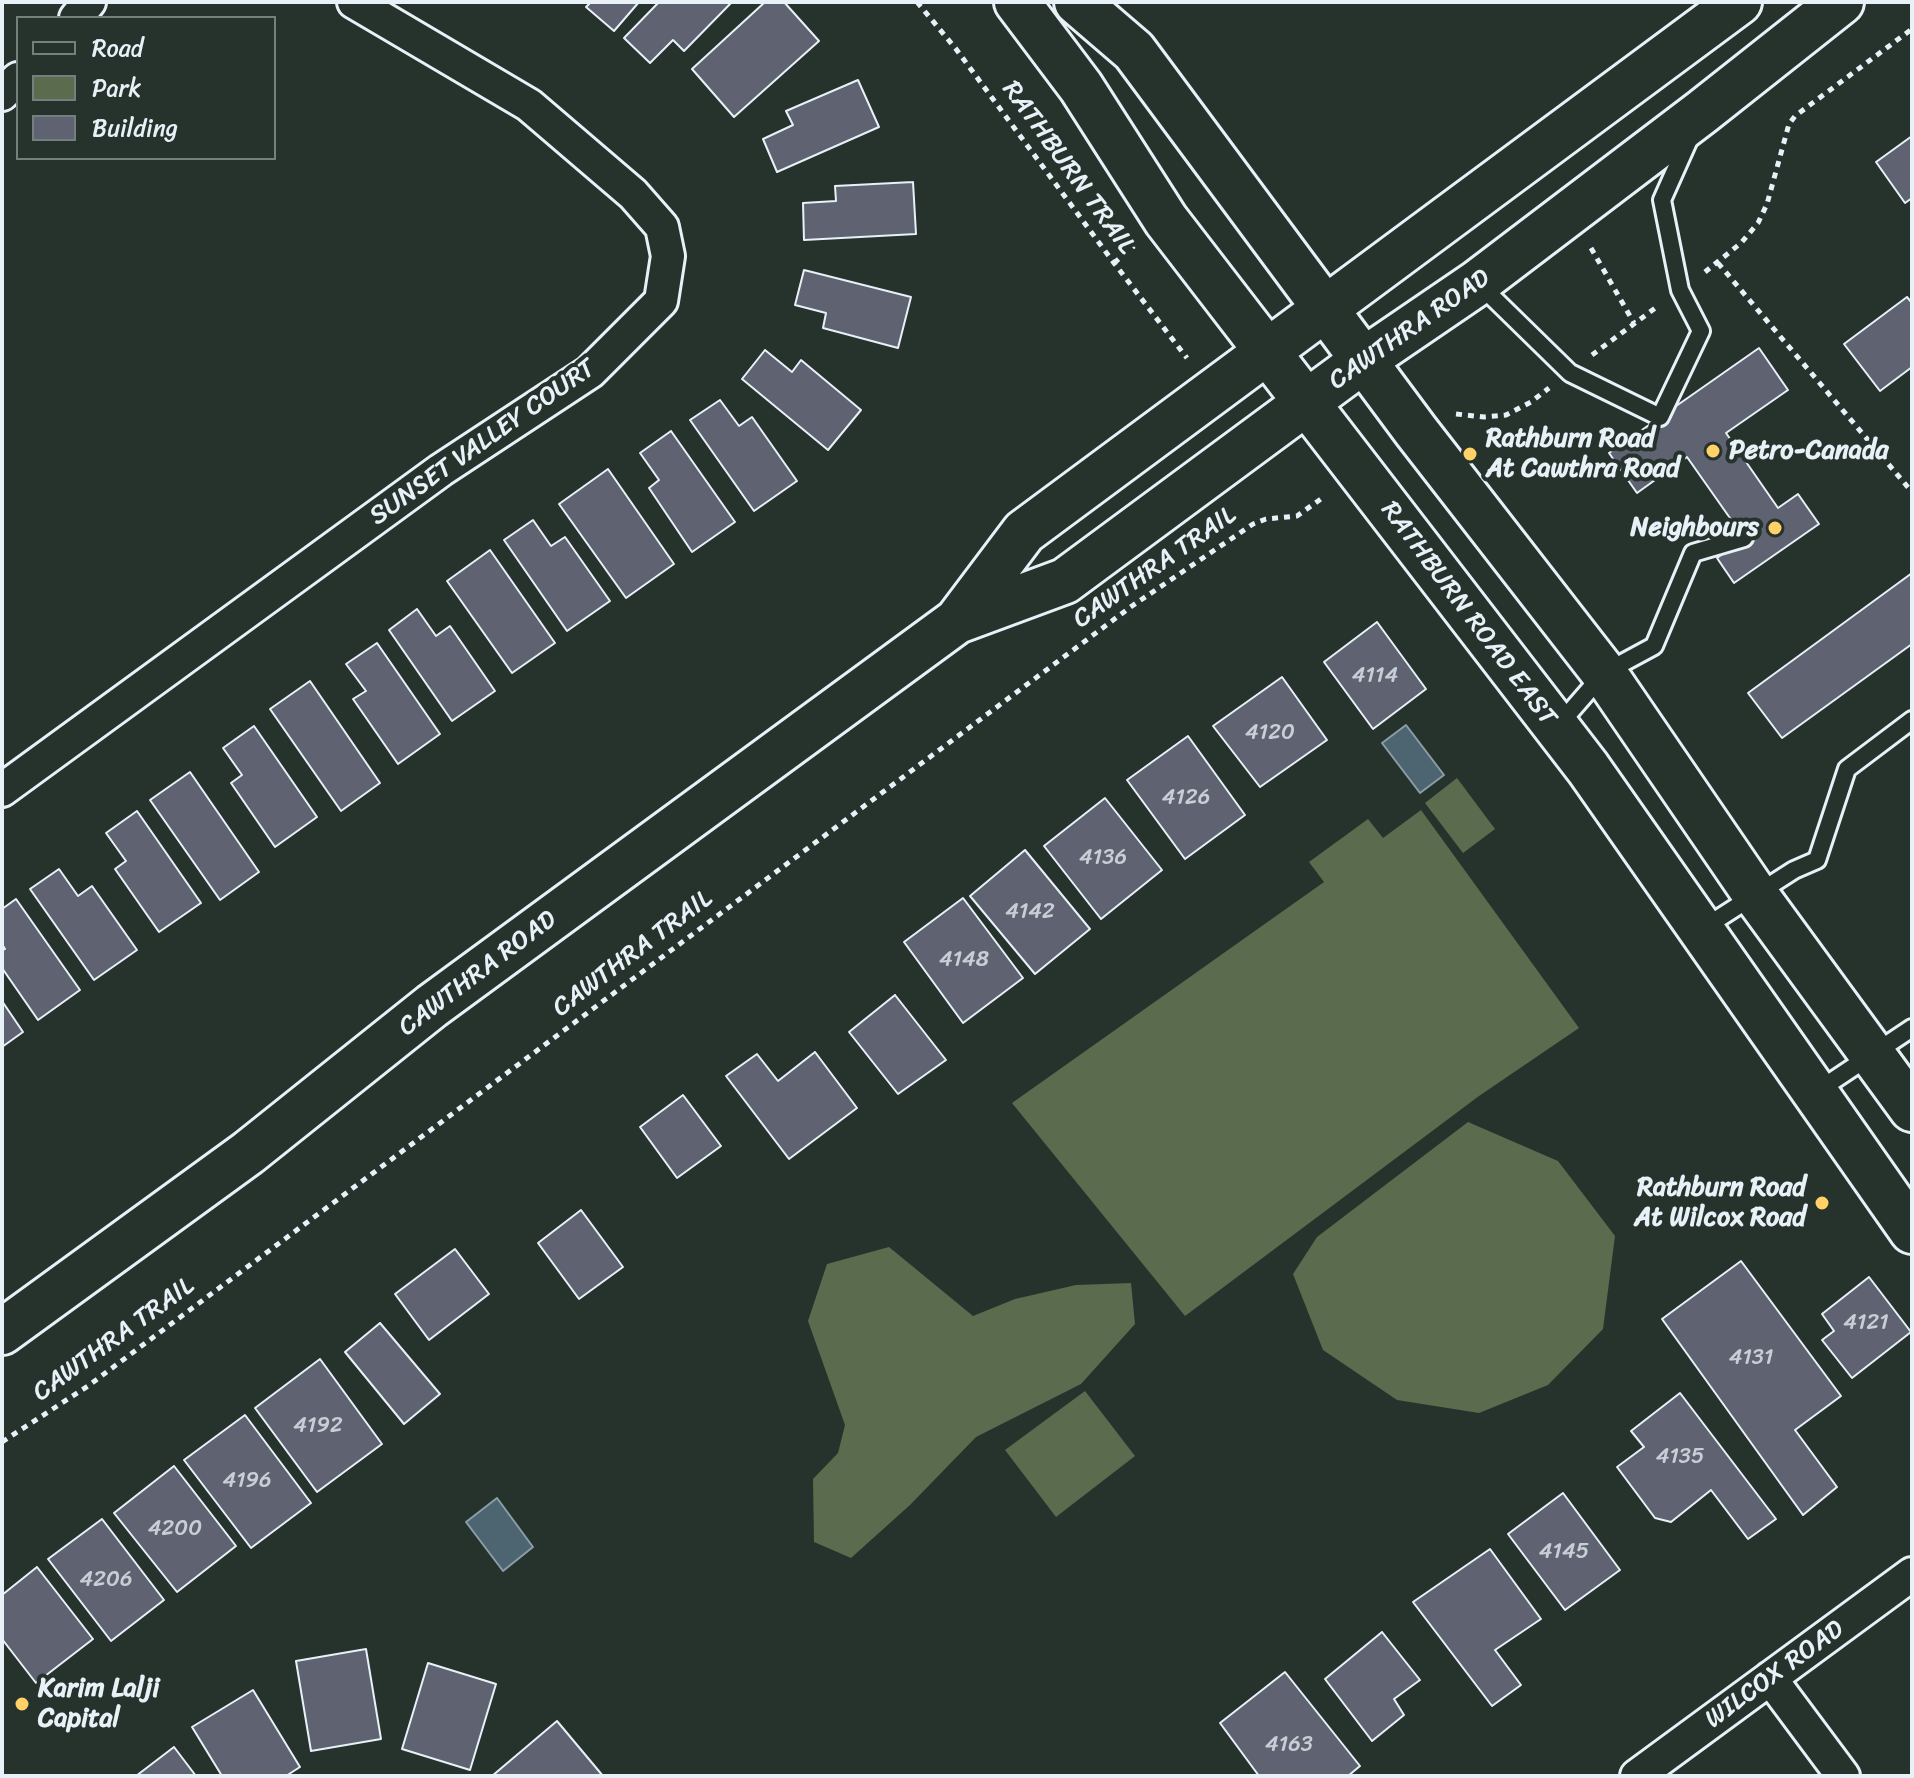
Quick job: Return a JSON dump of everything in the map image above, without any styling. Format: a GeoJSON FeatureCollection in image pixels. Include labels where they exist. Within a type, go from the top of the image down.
{"type":"FeatureCollection","features":[{"type":"Feature","properties":{"kind":"main road","name":"RATHBURN ROAD EAST"},"geometry":{"type":"LineString","coordinates":[[1017,2],[1081,87],[1166,220],[1588,768],[1912,1231]]}},
{"type":"Feature","properties":{"kind":"main road"},"geometry":{"type":"LineString","coordinates":[[1077,2],[1134,51],[1416,431],[1604,673],[1755,894],[1912,1109]]}},
{"type":"Feature","properties":{"kind":"main road","name":"CAWTHRA ROAD"},"geometry":{"type":"LineString","coordinates":[[957,621],[1024,532],[1739,2]]}},
{"type":"Feature","properties":{"kind":"main road","name":"CAWTHRA ROAD"},"geometry":{"type":"LineString","coordinates":[[2,1332],[248,1153],[432,1006],[957,621],[1065,581],[1364,360],[1477,283],[1841,2]]}},
{"type":"Feature","properties":{"kind":"street","name":"SUNSET VALLEY COURT"},"geometry":{"type":"LineString","coordinates":[[2,790],[441,470],[590,372],[661,301],[668,256],[662,227],[633,194],[529,105],[354,2]]}},
{"type":"Feature","properties":{"kind":"street","name":"WILCOX ROAD"},"geometry":{"type":"LineString","coordinates":[[1637,1776],[1912,1574]]}},
{"type":"Feature","properties":{"kind":"street"},"geometry":{"type":"LineString","coordinates":[[1770,1678],[1843,1776]]}},
{"type":"Feature","properties":{"kind":"lane"},"geometry":{"type":"LineString","coordinates":[[1477,283],[1570,373],[1660,417],[1701,331],[1680,290],[1662,200],[1702,112]]}},
{"type":"Feature","properties":{"kind":"lane"},"geometry":{"type":"LineString","coordinates":[[1555,728],[1604,673],[1654,646],[1693,553],[1744,538]]}},
{"type":"Feature","properties":{"kind":"lane"},"geometry":{"type":"LineString","coordinates":[[1701,930],[1794,870],[1817,860],[1847,769],[1912,720]]}},
{"type":"Feature","properties":{"kind":"lane"},"geometry":{"type":"LineString","coordinates":[[1815,1093],[1912,1028]]}},
{"type":"Feature","properties":{"kind":"path","name":"RATHBURN TRAIL"},"geometry":{"type":"LineString","coordinates":[[917,2],[956,49],[1187,358]]}},
{"type":"Feature","properties":{"kind":"path"},"geometry":{"type":"LineString","coordinates":[[1912,29],[1795,116],[1789,124],[1767,204],[1758,223],[1718,263],[1912,492]]}},
{"type":"Feature","properties":{"kind":"path"},"geometry":{"type":"LineString","coordinates":[[1570,212],[1634,323]]}},
{"type":"Feature","properties":{"kind":"path","name":"CAWTHRA TRAIL"},"geometry":{"type":"LineString","coordinates":[[2,1442],[101,1377],[1132,606],[1253,524],[1266,519],[1297,516]]}},
{"type":"Feature","properties":{"kind":"green space"},"geometry":{"type":"Polygon","coordinates":[[[1457,778],[1495,829],[1463,853],[1425,803],[1457,778]]]}},
{"type":"Feature","properties":{"kind":"green space"},"geometry":{"type":"Polygon","coordinates":[[[1421,810],[1579,1028],[1479,1096],[1185,1316],[1012,1103],[1324,882],[1309,862],[1368,819],[1383,838],[1421,810]]]}},
{"type":"Feature","properties":{"kind":"green space"},"geometry":{"type":"Polygon","coordinates":[[[1468,1122],[1558,1161],[1615,1236],[1603,1329],[1548,1385],[1479,1413],[1397,1400],[1323,1350],[1293,1274],[1317,1237],[1468,1122]]]}},
{"type":"Feature","properties":{"kind":"green space"},"geometry":{"type":"Polygon","coordinates":[[[889,1247],[973,1316],[1015,1299],[1076,1285],[1131,1283],[1135,1324],[1081,1384],[976,1437],[910,1505],[851,1558],[814,1542],[813,1479],[838,1453],[845,1425],[808,1321],[827,1264],[889,1247]]]}},
{"type":"Feature","properties":{"kind":"green space"},"geometry":{"type":"Polygon","coordinates":[[[1085,1391],[1135,1456],[1056,1517],[1005,1450],[1085,1391]]]}},
{"type":"Feature","properties":{"kind":"water"},"geometry":{"type":"Polygon","coordinates":[[[1406,725],[1444,775],[1420,793],[1382,743],[1406,725]]]}},
{"type":"Feature","properties":{"kind":"water"},"geometry":{"type":"Polygon","coordinates":[[[497,1498],[533,1547],[503,1571],[466,1522],[497,1498]]]}},
{"type":"Feature","properties":{"kind":"building"},"geometry":{"type":"Polygon","coordinates":[[[591,2],[639,2],[614,31],[586,7],[591,2]]]}},
{"type":"Feature","properties":{"kind":"building"},"geometry":{"type":"Polygon","coordinates":[[[659,2],[732,2],[684,51],[673,40],[650,63],[624,38],[659,2]]]}},
{"type":"Feature","properties":{"kind":"building"},"geometry":{"type":"Polygon","coordinates":[[[765,2],[784,2],[819,41],[734,117],[692,69],[765,2]]]}},
{"type":"Feature","properties":{"kind":"building"},"geometry":{"type":"Polygon","coordinates":[[[858,80],[879,127],[777,172],[763,139],[793,125],[786,111],[858,80]]]}},
{"type":"Feature","properties":{"kind":"building"},"geometry":{"type":"Polygon","coordinates":[[[1912,136],[1912,198],[1905,203],[1876,162],[1912,136]]]}},
{"type":"Feature","properties":{"kind":"building"},"geometry":{"type":"Polygon","coordinates":[[[913,182],[916,234],[804,240],[803,203],[836,201],[835,186],[913,182]]]}},
{"type":"Feature","properties":{"kind":"building"},"geometry":{"type":"Polygon","coordinates":[[[804,270],[911,297],[898,348],[823,328],[826,313],[795,305],[804,270]]]}},
{"type":"Feature","properties":{"kind":"building"},"geometry":{"type":"Polygon","coordinates":[[[1907,297],[1912,303],[1912,367],[1880,391],[1844,344],[1907,297]]]}},
{"type":"Feature","properties":{"kind":"building"},"geometry":{"type":"Polygon","coordinates":[[[1759,348],[1788,390],[1726,433],[1778,508],[1798,494],[1819,524],[1734,583],[1717,558],[1744,538],[1687,457],[1637,493],[1609,453],[1759,348]]]}},
{"type":"Feature","properties":{"kind":"building"},"geometry":{"type":"Polygon","coordinates":[[[765,350],[792,372],[801,360],[861,410],[828,450],[742,379],[765,350]]]}},
{"type":"Feature","properties":{"kind":"building"},"geometry":{"type":"Polygon","coordinates":[[[720,400],[739,426],[752,417],[797,481],[754,511],[690,420],[720,400]]]}},
{"type":"Feature","properties":{"kind":"building"},"geometry":{"type":"Polygon","coordinates":[[[671,431],[735,522],[692,552],[649,488],[659,480],[640,453],[671,431]]]}},
{"type":"Feature","properties":{"kind":"building"},"geometry":{"type":"Polygon","coordinates":[[[608,469],[674,564],[626,598],[559,504],[608,469]]]}},
{"type":"Feature","properties":{"kind":"building"},"geometry":{"type":"Polygon","coordinates":[[[533,520],[551,546],[565,537],[610,601],[567,631],[504,540],[533,520]]]}},
{"type":"Feature","properties":{"kind":"building"},"geometry":{"type":"Polygon","coordinates":[[[490,550],[555,643],[512,673],[447,581],[490,550]]]}},
{"type":"Feature","properties":{"kind":"building"},"geometry":{"type":"Polygon","coordinates":[[[1912,573],[1912,644],[1782,738],[1748,693],[1912,573]]]}},
{"type":"Feature","properties":{"kind":"building"},"geometry":{"type":"Polygon","coordinates":[[[417,609],[436,636],[450,626],[495,691],[452,721],[389,630],[417,609]]]}},
{"type":"Feature","properties":{"kind":"building"},"geometry":{"type":"Polygon","coordinates":[[[1377,622],[1426,689],[1373,729],[1324,662],[1377,622]]]}},
{"type":"Feature","properties":{"kind":"building"},"geometry":{"type":"Polygon","coordinates":[[[377,643],[440,734],[398,764],[353,699],[366,691],[346,664],[377,643]]]}},
{"type":"Feature","properties":{"kind":"building"},"geometry":{"type":"Polygon","coordinates":[[[1282,677],[1327,740],[1260,787],[1213,726],[1282,677]]]}},
{"type":"Feature","properties":{"kind":"building"},"geometry":{"type":"Polygon","coordinates":[[[310,681],[380,783],[341,811],[270,709],[310,681]]]}},
{"type":"Feature","properties":{"kind":"building"},"geometry":{"type":"Polygon","coordinates":[[[254,726],[317,817],[275,847],[231,783],[242,775],[223,748],[254,726]]]}},
{"type":"Feature","properties":{"kind":"building"},"geometry":{"type":"Polygon","coordinates":[[[1188,736],[1245,815],[1185,859],[1127,780],[1188,736]]]}},
{"type":"Feature","properties":{"kind":"building"},"geometry":{"type":"Polygon","coordinates":[[[190,772],[259,872],[220,900],[150,800],[190,772]]]}},
{"type":"Feature","properties":{"kind":"building"},"geometry":{"type":"Polygon","coordinates":[[[1105,798],[1162,870],[1101,919],[1044,846],[1105,798]]]}},
{"type":"Feature","properties":{"kind":"building"},"geometry":{"type":"Polygon","coordinates":[[[137,811],[201,903],[159,932],[115,869],[126,861],[106,833],[137,811]]]}},
{"type":"Feature","properties":{"kind":"building"},"geometry":{"type":"Polygon","coordinates":[[[1025,850],[1090,929],[1035,974],[970,896],[1025,850]]]}},
{"type":"Feature","properties":{"kind":"building"},"geometry":{"type":"Polygon","coordinates":[[[59,869],[78,896],[92,886],[137,950],[94,980],[30,889],[59,869]]]}},
{"type":"Feature","properties":{"kind":"building"},"geometry":{"type":"Polygon","coordinates":[[[963,898],[1023,978],[963,1023],[904,942],[963,898]]]}},
{"type":"Feature","properties":{"kind":"building"},"geometry":{"type":"Polygon","coordinates":[[[16,899],[80,990],[38,1020],[2,968],[2,950],[5,949],[2,944],[2,909],[16,899]]]}},
{"type":"Feature","properties":{"kind":"building"},"geometry":{"type":"Polygon","coordinates":[[[895,995],[946,1060],[898,1094],[849,1032],[895,995]]]}},
{"type":"Feature","properties":{"kind":"building"},"geometry":{"type":"Polygon","coordinates":[[[2,1001],[23,1032],[2,1047],[2,1001]]]}},
{"type":"Feature","properties":{"kind":"building"},"geometry":{"type":"Polygon","coordinates":[[[815,1052],[857,1108],[789,1159],[726,1076],[757,1054],[778,1081],[815,1052]]]}},
{"type":"Feature","properties":{"kind":"building"},"geometry":{"type":"Polygon","coordinates":[[[683,1095],[721,1146],[677,1178],[640,1127],[683,1095]]]}},
{"type":"Feature","properties":{"kind":"building"},"geometry":{"type":"Polygon","coordinates":[[[581,1210],[623,1267],[579,1299],[538,1243],[581,1210]]]}},
{"type":"Feature","properties":{"kind":"building"},"geometry":{"type":"Polygon","coordinates":[[[455,1249],[489,1294],[429,1340],[395,1294],[455,1249]]]}},
{"type":"Feature","properties":{"kind":"building"},"geometry":{"type":"Polygon","coordinates":[[[1741,1261],[1841,1396],[1795,1430],[1837,1487],[1803,1515],[1662,1319],[1741,1261]]]}},
{"type":"Feature","properties":{"kind":"building"},"geometry":{"type":"Polygon","coordinates":[[[1869,1277],[1911,1332],[1852,1378],[1822,1340],[1834,1331],[1822,1314],[1869,1277]]]}},
{"type":"Feature","properties":{"kind":"building"},"geometry":{"type":"Polygon","coordinates":[[[380,1323],[440,1394],[404,1424],[345,1352],[380,1323]]]}},
{"type":"Feature","properties":{"kind":"building"},"geometry":{"type":"Polygon","coordinates":[[[320,1359],[382,1444],[317,1492],[255,1408],[320,1359]]]}},
{"type":"Feature","properties":{"kind":"building"},"geometry":{"type":"Polygon","coordinates":[[[1680,1393],[1776,1519],[1748,1539],[1711,1490],[1671,1522],[1655,1518],[1617,1467],[1644,1447],[1631,1431],[1680,1393]]]}},
{"type":"Feature","properties":{"kind":"building"},"geometry":{"type":"Polygon","coordinates":[[[245,1415],[311,1503],[251,1548],[184,1460],[245,1415]]]}},
{"type":"Feature","properties":{"kind":"building"},"geometry":{"type":"Polygon","coordinates":[[[174,1466],[236,1546],[177,1592],[114,1513],[174,1466]]]}},
{"type":"Feature","properties":{"kind":"building"},"geometry":{"type":"Polygon","coordinates":[[[1563,1493],[1620,1570],[1565,1610],[1508,1534],[1563,1493]]]}},
{"type":"Feature","properties":{"kind":"building"},"geometry":{"type":"Polygon","coordinates":[[[102,1519],[164,1600],[111,1641],[48,1559],[102,1519]]]}},
{"type":"Feature","properties":{"kind":"building"},"geometry":{"type":"Polygon","coordinates":[[[1490,1549],[1541,1619],[1495,1650],[1521,1685],[1492,1706],[1413,1602],[1490,1549]]]}},
{"type":"Feature","properties":{"kind":"building"},"geometry":{"type":"Polygon","coordinates":[[[37,1567],[93,1639],[36,1683],[2,1639],[2,1595],[37,1567]]]}},
{"type":"Feature","properties":{"kind":"building"},"geometry":{"type":"Polygon","coordinates":[[[1382,1632],[1420,1680],[1394,1699],[1404,1715],[1372,1741],[1325,1679],[1382,1632]]]}},
{"type":"Feature","properties":{"kind":"building"},"geometry":{"type":"Polygon","coordinates":[[[366,1649],[381,1739],[311,1751],[296,1661],[366,1649]]]}},
{"type":"Feature","properties":{"kind":"building"},"geometry":{"type":"Polygon","coordinates":[[[428,1663],[496,1684],[470,1770],[402,1749],[428,1663]]]}},
{"type":"Feature","properties":{"kind":"building"},"geometry":{"type":"Polygon","coordinates":[[[1285,1672],[1360,1766],[1348,1776],[1259,1776],[1220,1723],[1285,1672]]]}},
{"type":"Feature","properties":{"kind":"building"},"geometry":{"type":"Polygon","coordinates":[[[253,1690],[300,1767],[286,1776],[222,1776],[192,1727],[253,1690]]]}},
{"type":"Feature","properties":{"kind":"building"},"geometry":{"type":"Polygon","coordinates":[[[557,1721],[603,1776],[492,1776],[557,1721]]]}},
{"type":"Feature","properties":{"kind":"building"},"geometry":{"type":"Polygon","coordinates":[[[174,1747],[196,1776],[136,1776],[174,1747]]]}},
{"type":"Feature","properties":{"kind":"place","name":"Petro-Canada"},"geometry":{"type":"Point","coordinates":[1713,451]}},
{"type":"Feature","properties":{"kind":"place","name":"Rathburn Road At Cawthra Road"},"geometry":{"type":"Point","coordinates":[1470,454]}},
{"type":"Feature","properties":{"kind":"place","name":"Neighbours"},"geometry":{"type":"Point","coordinates":[1775,528]}},
{"type":"Feature","properties":{"kind":"place","name":"Rathburn Road At Wilcox Road"},"geometry":{"type":"Point","coordinates":[1822,1203]}},
{"type":"Feature","properties":{"kind":"place","name":"Karim Lalji Capital"},"geometry":{"type":"Point","coordinates":[22,1704]}}]}
